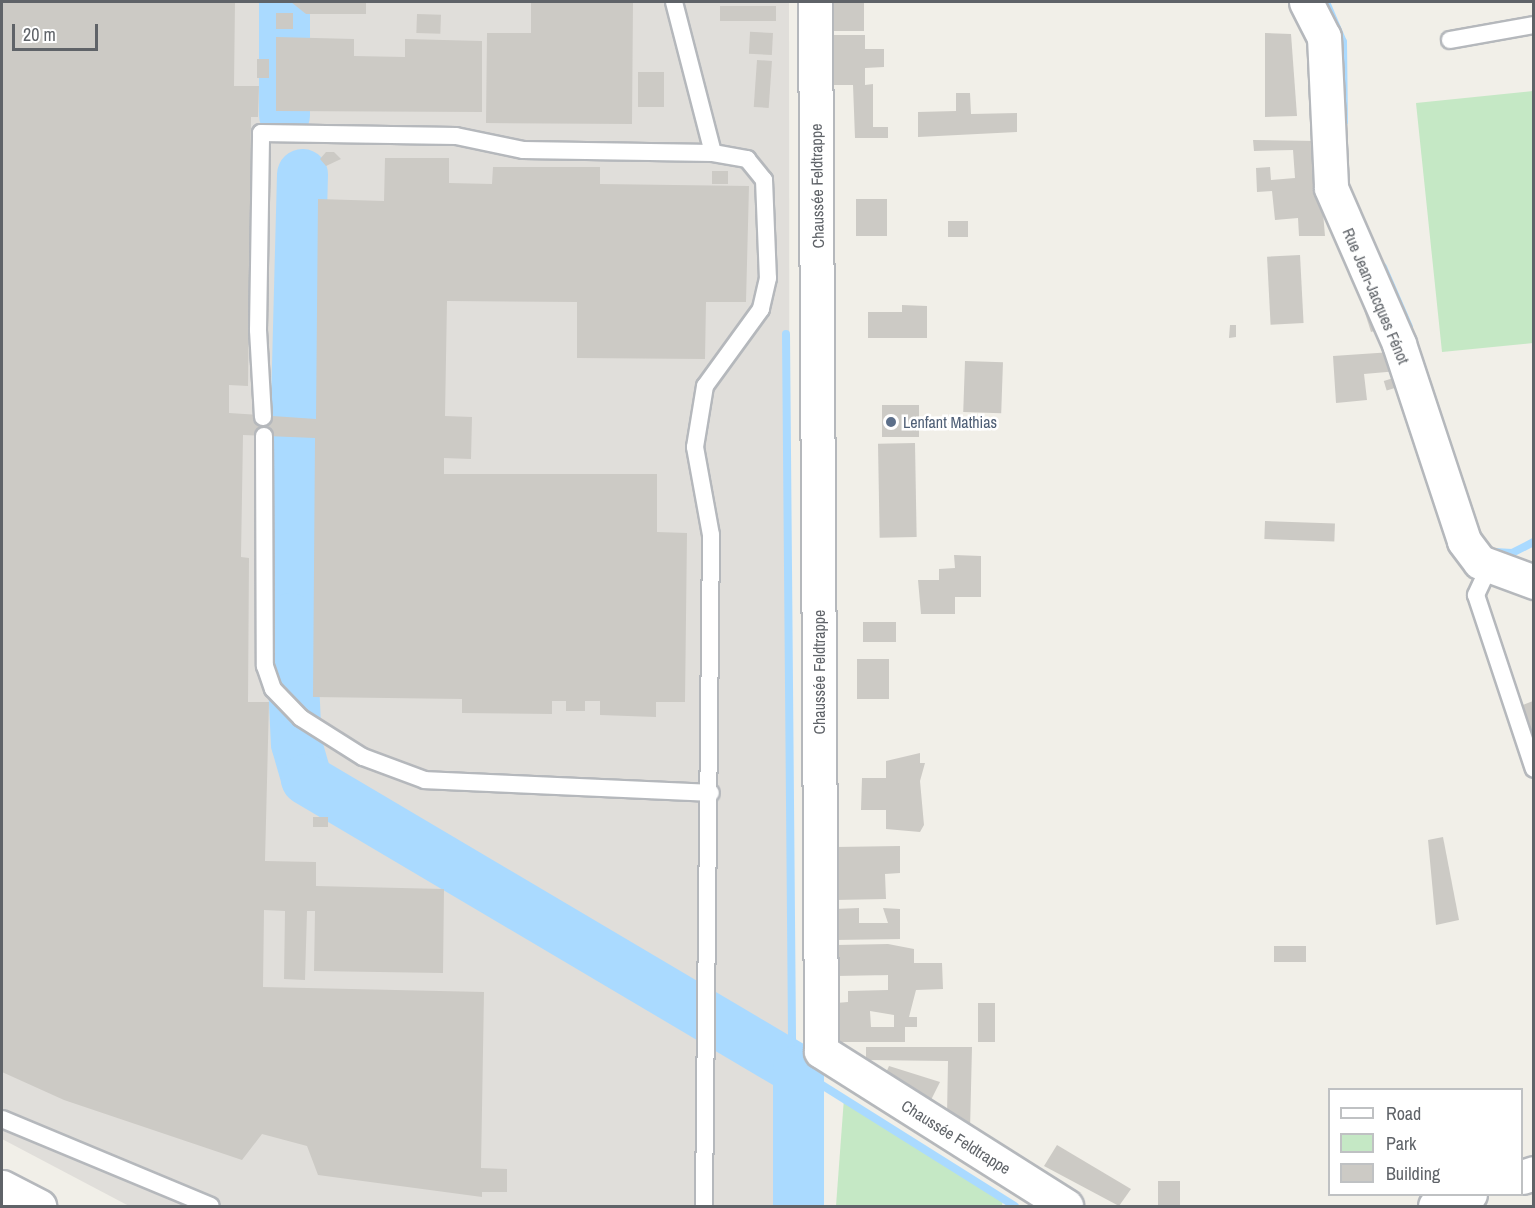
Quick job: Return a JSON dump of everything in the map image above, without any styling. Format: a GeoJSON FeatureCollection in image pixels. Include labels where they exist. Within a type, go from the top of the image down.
{"type":"FeatureCollection","features":[{"type":"Feature","properties":{"kind":"street","name":"Chaussée Feldtrappe"},"geometry":{"type":"LineString","coordinates":[[815,2],[820,1051],[1066,1206]]}},
{"type":"Feature","properties":{"kind":"street","name":"Rue Jean-Jacques Fénot"},"geometry":{"type":"LineString","coordinates":[[1306,2],[1324,37],[1328,161],[1336,203],[1395,334],[1464,541],[1472,556],[1489,567],[1533,582]]}},
{"type":"Feature","properties":{"kind":"street"},"geometry":{"type":"LineString","coordinates":[[2,1187],[39,1206]]}},
{"type":"Feature","properties":{"kind":"street"},"geometry":{"type":"LineString","coordinates":[[1435,1206],[1464,1196]]}},
{"type":"Feature","properties":{"kind":"lane"},"geometry":{"type":"LineString","coordinates":[[674,2],[713,153]]}},
{"type":"Feature","properties":{"kind":"lane"},"geometry":{"type":"LineString","coordinates":[[1450,40],[1533,25]]}},
{"type":"Feature","properties":{"kind":"lane"},"geometry":{"type":"LineString","coordinates":[[263,417],[258,330],[261,133],[456,136],[523,150],[713,153],[747,159],[761,172],[768,278],[761,309],[712,374],[698,413],[694,460],[711,535],[710,991],[704,1206]]}},
{"type":"Feature","properties":{"kind":"lane"},"geometry":{"type":"LineString","coordinates":[[264,436],[263,651],[273,688],[292,711],[330,739],[393,771],[456,786],[711,793]]}},
{"type":"Feature","properties":{"kind":"lane"},"geometry":{"type":"LineString","coordinates":[[1489,567],[1476,595],[1533,768]]}},
{"type":"Feature","properties":{"kind":"lane"},"geometry":{"type":"LineString","coordinates":[[2,1119],[211,1206]]}},
{"type":"Feature","properties":{"kind":"shaded area"},"geometry":{"type":"Polygon","coordinates":[[[2,2],[789,2],[790,1206],[129,1206],[2,1139],[2,2]]]}},
{"type":"Feature","properties":{"kind":"green space"},"geometry":{"type":"Polygon","coordinates":[[[1533,91],[1533,343],[1442,352],[1416,103],[1533,91]]]}},
{"type":"Feature","properties":{"kind":"green space"},"geometry":{"type":"Polygon","coordinates":[[[844,1098],[1003,1199],[1002,1206],[836,1206],[844,1098]]]}},
{"type":"Feature","properties":{"kind":"building"},"geometry":{"type":"Polygon","coordinates":[[[2,2],[235,2],[234,86],[259,86],[258,117],[251,117],[248,386],[229,385],[229,413],[316,419],[318,199],[384,201],[385,158],[449,158],[449,183],[492,184],[493,167],[600,167],[600,184],[749,186],[746,302],[706,302],[705,359],[577,358],[577,302],[447,301],[445,416],[472,417],[471,459],[444,458],[444,474],[657,474],[657,532],[687,533],[685,702],[656,702],[656,717],[600,715],[600,701],[585,701],[585,711],[566,711],[566,701],[552,701],[552,714],[462,713],[462,699],[313,697],[315,438],[243,435],[241,557],[249,558],[248,702],[269,702],[265,861],[316,862],[316,886],[444,889],[443,973],[314,971],[315,911],[307,911],[305,980],[284,979],[285,911],[264,910],[263,987],[484,992],[481,1168],[507,1169],[507,1192],[482,1192],[482,1197],[318,1175],[307,1146],[262,1134],[242,1160],[64,1100],[2,1072],[2,2]]]}},
{"type":"Feature","properties":{"kind":"building"},"geometry":{"type":"Polygon","coordinates":[[[291,2],[366,2],[366,14],[306,14],[291,2]]]}},
{"type":"Feature","properties":{"kind":"building"},"geometry":{"type":"Polygon","coordinates":[[[531,2],[633,2],[632,124],[486,123],[487,33],[531,33],[531,2]]]}},
{"type":"Feature","properties":{"kind":"building"},"geometry":{"type":"Polygon","coordinates":[[[834,2],[864,2],[864,31],[834,31],[834,2]]]}},
{"type":"Feature","properties":{"kind":"building"},"geometry":{"type":"Polygon","coordinates":[[[720,6],[776,6],[776,21],[720,21],[720,6]]]}},
{"type":"Feature","properties":{"kind":"building"},"geometry":{"type":"Polygon","coordinates":[[[276,13],[293,13],[293,29],[276,29],[276,13]]]}},
{"type":"Feature","properties":{"kind":"building"},"geometry":{"type":"Polygon","coordinates":[[[417,14],[441,15],[440,34],[416,33],[417,14]]]}},
{"type":"Feature","properties":{"kind":"building"},"geometry":{"type":"Polygon","coordinates":[[[750,32],[773,33],[772,55],[749,54],[750,32]]]}},
{"type":"Feature","properties":{"kind":"building"},"geometry":{"type":"Polygon","coordinates":[[[1265,33],[1291,34],[1297,116],[1265,117],[1265,33]]]}},
{"type":"Feature","properties":{"kind":"building"},"geometry":{"type":"Polygon","coordinates":[[[834,35],[865,35],[865,49],[884,49],[884,67],[865,68],[865,85],[873,84],[873,127],[888,127],[888,138],[855,138],[853,85],[834,85],[834,35]]]}},
{"type":"Feature","properties":{"kind":"building"},"geometry":{"type":"Polygon","coordinates":[[[276,37],[354,39],[354,56],[405,57],[405,39],[482,41],[482,112],[276,111],[276,37]]]}},
{"type":"Feature","properties":{"kind":"building"},"geometry":{"type":"Polygon","coordinates":[[[257,59],[269,59],[269,78],[257,78],[257,59]]]}},
{"type":"Feature","properties":{"kind":"building"},"geometry":{"type":"Polygon","coordinates":[[[757,60],[772,61],[769,108],[754,107],[757,60]]]}},
{"type":"Feature","properties":{"kind":"building"},"geometry":{"type":"Polygon","coordinates":[[[638,72],[664,72],[664,107],[638,107],[638,72]]]}},
{"type":"Feature","properties":{"kind":"building"},"geometry":{"type":"Polygon","coordinates":[[[956,93],[970,93],[971,114],[1017,113],[1017,132],[918,137],[918,112],[956,111],[956,93]]]}},
{"type":"Feature","properties":{"kind":"building"},"geometry":{"type":"Polygon","coordinates":[[[1253,140],[1317,141],[1325,236],[1299,236],[1298,218],[1275,220],[1272,191],[1257,192],[1256,168],[1270,167],[1271,180],[1295,178],[1293,150],[1254,151],[1253,140]]]}},
{"type":"Feature","properties":{"kind":"building"},"geometry":{"type":"Polygon","coordinates":[[[326,152],[334,152],[341,159],[326,166],[320,159],[326,152]]]}},
{"type":"Feature","properties":{"kind":"building"},"geometry":{"type":"Polygon","coordinates":[[[712,171],[728,171],[728,184],[712,184],[712,171]]]}},
{"type":"Feature","properties":{"kind":"building"},"geometry":{"type":"Polygon","coordinates":[[[856,199],[887,199],[887,236],[856,236],[856,199]]]}},
{"type":"Feature","properties":{"kind":"building"},"geometry":{"type":"Polygon","coordinates":[[[948,221],[968,221],[968,237],[948,237],[948,221]]]}},
{"type":"Feature","properties":{"kind":"building"},"geometry":{"type":"Polygon","coordinates":[[[1300,255],[1304,323],[1271,325],[1267,257],[1300,255]]]}},
{"type":"Feature","properties":{"kind":"building"},"geometry":{"type":"Polygon","coordinates":[[[1367,291],[1384,328],[1371,332],[1359,294],[1367,291]]]}},
{"type":"Feature","properties":{"kind":"building"},"geometry":{"type":"Polygon","coordinates":[[[902,305],[927,306],[927,338],[868,338],[868,312],[902,312],[902,305]]]}},
{"type":"Feature","properties":{"kind":"building"},"geometry":{"type":"Polygon","coordinates":[[[1230,325],[1236,325],[1236,337],[1229,338],[1230,325]]]}},
{"type":"Feature","properties":{"kind":"building"},"geometry":{"type":"Polygon","coordinates":[[[1392,352],[1398,371],[1364,374],[1367,400],[1336,403],[1333,356],[1392,352]]]}},
{"type":"Feature","properties":{"kind":"building"},"geometry":{"type":"Polygon","coordinates":[[[965,361],[1003,362],[1001,413],[963,412],[965,361]]]}},
{"type":"Feature","properties":{"kind":"building"},"geometry":{"type":"Polygon","coordinates":[[[1400,376],[1403,386],[1387,391],[1384,381],[1400,376]]]}},
{"type":"Feature","properties":{"kind":"building"},"geometry":{"type":"Polygon","coordinates":[[[882,405],[919,405],[919,437],[882,437],[882,405]]]}},
{"type":"Feature","properties":{"kind":"building"},"geometry":{"type":"Polygon","coordinates":[[[915,443],[917,537],[880,538],[878,444],[915,443]]]}},
{"type":"Feature","properties":{"kind":"building"},"geometry":{"type":"Polygon","coordinates":[[[1265,521],[1335,523],[1334,541],[1264,539],[1265,521]]]}},
{"type":"Feature","properties":{"kind":"building"},"geometry":{"type":"Polygon","coordinates":[[[954,555],[981,556],[981,597],[955,597],[955,614],[921,614],[918,580],[939,580],[939,569],[955,568],[954,555]]]}},
{"type":"Feature","properties":{"kind":"building"},"geometry":{"type":"Polygon","coordinates":[[[863,622],[896,622],[896,642],[863,642],[863,622]]]}},
{"type":"Feature","properties":{"kind":"building"},"geometry":{"type":"Polygon","coordinates":[[[857,659],[889,659],[889,699],[857,699],[857,659]]]}},
{"type":"Feature","properties":{"kind":"building"},"geometry":{"type":"Polygon","coordinates":[[[1533,701],[1533,738],[1527,741],[1515,708],[1533,701]]]}},
{"type":"Feature","properties":{"kind":"building"},"geometry":{"type":"Polygon","coordinates":[[[920,753],[920,763],[925,763],[920,781],[924,825],[920,832],[886,829],[886,810],[861,810],[862,778],[886,778],[886,761],[920,753]]]}},
{"type":"Feature","properties":{"kind":"building"},"geometry":{"type":"Polygon","coordinates":[[[313,817],[328,817],[328,827],[313,827],[313,817]]]}},
{"type":"Feature","properties":{"kind":"building"},"geometry":{"type":"Polygon","coordinates":[[[1443,837],[1459,920],[1436,925],[1428,840],[1443,837]]]}},
{"type":"Feature","properties":{"kind":"building"},"geometry":{"type":"Polygon","coordinates":[[[900,846],[900,873],[885,874],[886,899],[835,900],[835,847],[900,846]]]}},
{"type":"Feature","properties":{"kind":"building"},"geometry":{"type":"Polygon","coordinates":[[[859,908],[859,923],[888,923],[883,908],[900,909],[900,939],[835,940],[835,909],[859,908]]]}},
{"type":"Feature","properties":{"kind":"building"},"geometry":{"type":"Polygon","coordinates":[[[888,944],[914,949],[914,963],[942,963],[943,989],[916,990],[909,1017],[917,1017],[917,1027],[905,1027],[905,1042],[836,1042],[836,1003],[848,1002],[848,991],[888,990],[888,975],[836,976],[836,945],[888,944]],[[870,1011],[871,1027],[894,1027],[894,1015],[870,1011]]]}},
{"type":"Feature","properties":{"kind":"building"},"geometry":{"type":"Polygon","coordinates":[[[1274,946],[1306,946],[1306,962],[1274,962],[1274,946]]]}},
{"type":"Feature","properties":{"kind":"building"},"geometry":{"type":"Polygon","coordinates":[[[978,1003],[995,1003],[995,1042],[978,1042],[978,1003]]]}},
{"type":"Feature","properties":{"kind":"building"},"geometry":{"type":"Polygon","coordinates":[[[866,1047],[972,1047],[970,1130],[947,1115],[948,1061],[866,1060],[866,1047]]]}},
{"type":"Feature","properties":{"kind":"building"},"geometry":{"type":"Polygon","coordinates":[[[889,1066],[940,1082],[929,1104],[885,1075],[889,1066]]]}},
{"type":"Feature","properties":{"kind":"building"},"geometry":{"type":"Polygon","coordinates":[[[1057,1145],[1131,1189],[1119,1206],[1044,1166],[1057,1145]]]}},
{"type":"Feature","properties":{"kind":"building"},"geometry":{"type":"Polygon","coordinates":[[[1158,1181],[1180,1181],[1180,1206],[1158,1206],[1158,1181]]]}},
{"type":"Feature","properties":{"kind":"waterway"},"geometry":{"type":"LineString","coordinates":[[284,2],[284,115]]}},
{"type":"Feature","properties":{"kind":"waterway"},"geometry":{"type":"LineString","coordinates":[[1326,2],[1343,42],[1344,122]]}},
{"type":"Feature","properties":{"kind":"waterway"},"geometry":{"type":"LineString","coordinates":[[302,174],[290,618],[296,743],[306,779],[798,1070],[798,1206]]}},
{"type":"Feature","properties":{"kind":"waterway"},"geometry":{"type":"LineString","coordinates":[[1383,267],[1409,327]]}},
{"type":"Feature","properties":{"kind":"waterway"},"geometry":{"type":"LineString","coordinates":[[786,334],[792,1040],[798,1070],[1015,1206]]}},
{"type":"Feature","properties":{"kind":"waterway"},"geometry":{"type":"LineString","coordinates":[[1495,552],[1512,553],[1534,542]]}},
{"type":"Feature","properties":{"kind":"place","name":"Lenfant Mathias"},"geometry":{"type":"Point","coordinates":[891,422]}}]}
